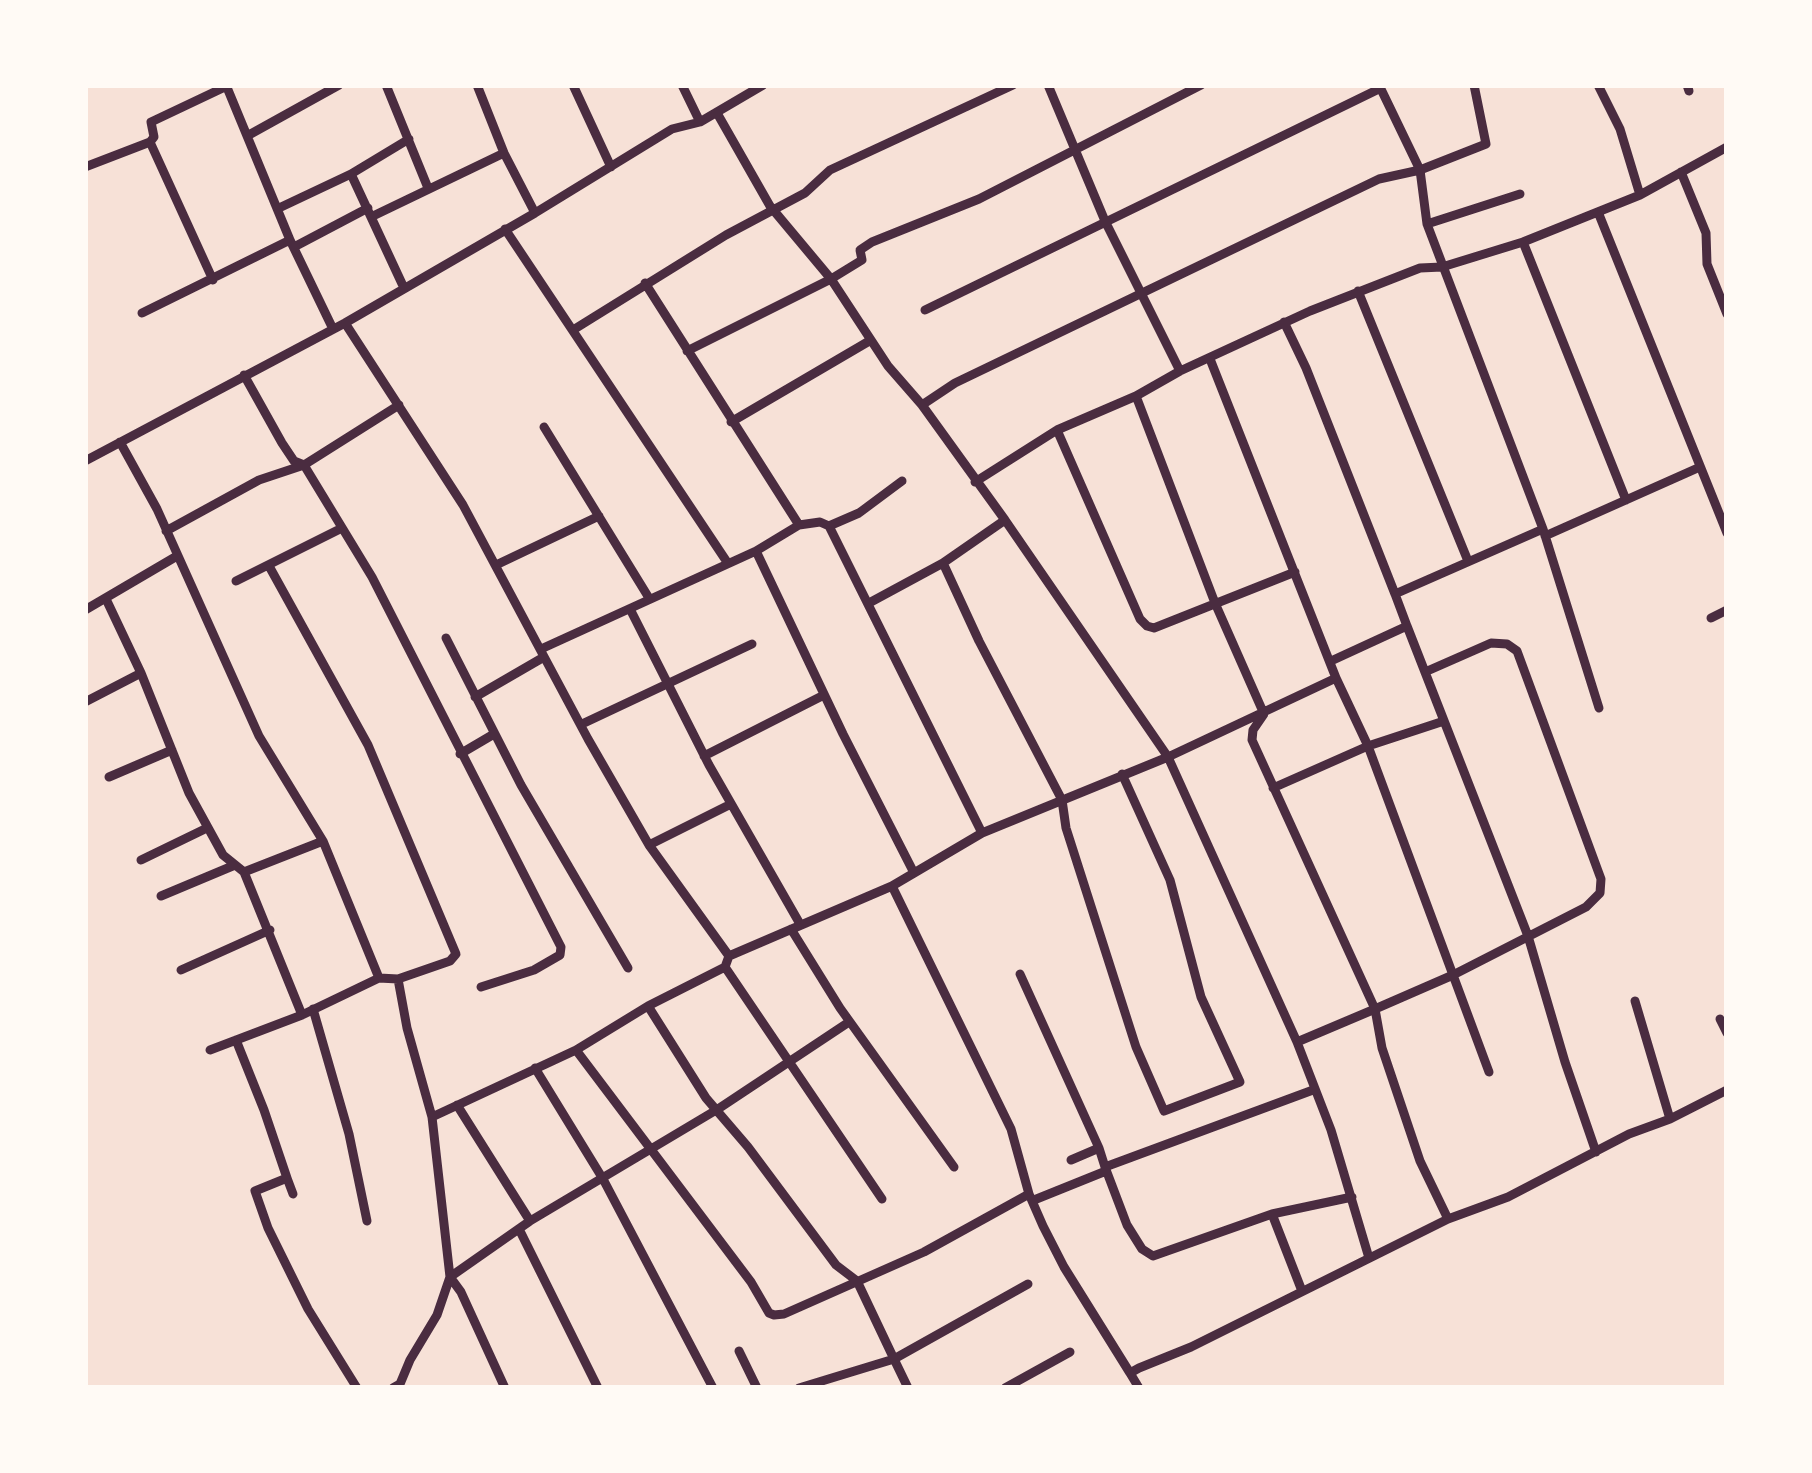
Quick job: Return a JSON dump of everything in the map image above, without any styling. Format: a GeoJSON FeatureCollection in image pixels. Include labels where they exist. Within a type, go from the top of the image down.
{"type":"FeatureCollection","features":[{"type":"Feature","properties":{"kind":"street"},"geometry":{"type":"LineString","coordinates":[[386,85],[428,188]]}},
{"type":"Feature","properties":{"kind":"street"},"geometry":{"type":"LineString","coordinates":[[476,85],[504,153],[536,214]]}},
{"type":"Feature","properties":{"kind":"street"},"geometry":{"type":"LineString","coordinates":[[574,85],[612,166]]}},
{"type":"Feature","properties":{"kind":"street"},"geometry":{"type":"LineString","coordinates":[[682,85],[700,122]]}},
{"type":"Feature","properties":{"kind":"street"},"geometry":{"type":"LineString","coordinates":[[85,461],[344,323],[536,214],[672,129],[700,122],[763,85]]}},
{"type":"Feature","properties":{"kind":"street"},"geometry":{"type":"LineString","coordinates":[[572,330],[644,283],[805,193],[830,170],[1013,85]]}},
{"type":"Feature","properties":{"kind":"street"},"geometry":{"type":"LineString","coordinates":[[1048,85],[1104,221],[1180,371]]}},
{"type":"Feature","properties":{"kind":"street"},"geometry":{"type":"LineString","coordinates":[[687,350],[832,279],[862,260],[860,250],[872,242],[980,199],[1201,85]]}},
{"type":"Feature","properties":{"kind":"street"},"geometry":{"type":"LineString","coordinates":[[922,405],[956,383],[1380,179],[1420,170],[1486,144],[1474,85]]}},
{"type":"Feature","properties":{"kind":"street"},"geometry":{"type":"LineString","coordinates":[[1598,85],[1620,129],[1640,195]]}},
{"type":"Feature","properties":{"kind":"street"},"geometry":{"type":"LineString","coordinates":[[85,167],[150,142],[154,137],[152,122],[226,86],[333,329]]}},
{"type":"Feature","properties":{"kind":"street"},"geometry":{"type":"LineString","coordinates":[[247,136],[333,86]]}},
{"type":"Feature","properties":{"kind":"street"},"geometry":{"type":"LineString","coordinates":[[925,310],[1380,87],[1420,170],[1426,224],[1544,532],[1599,708]]}},
{"type":"Feature","properties":{"kind":"street"},"geometry":{"type":"LineString","coordinates":[[717,113],[758,188],[832,279],[888,366],[922,405],[1005,520],[1168,756],[1296,1042],[1331,1130],[1370,1258]]}},
{"type":"Feature","properties":{"kind":"street"},"geometry":{"type":"LineString","coordinates":[[280,208],[352,174],[410,139]]}},
{"type":"Feature","properties":{"kind":"street"},"geometry":{"type":"LineString","coordinates":[[150,142],[213,280]]}},
{"type":"Feature","properties":{"kind":"street"},"geometry":{"type":"LineString","coordinates":[[976,482],[1057,430],[1136,396],[1284,322],[1420,268],[1442,267],[1523,242],[1640,195],[1727,147]]}},
{"type":"Feature","properties":{"kind":"street"},"geometry":{"type":"LineString","coordinates":[[142,313],[292,243],[504,153]]}},
{"type":"Feature","properties":{"kind":"street"},"geometry":{"type":"LineString","coordinates":[[1682,172],[1706,232],[1707,264],[1727,314]]}},
{"type":"Feature","properties":{"kind":"street"},"geometry":{"type":"LineString","coordinates":[[352,174],[404,288]]}},
{"type":"Feature","properties":{"kind":"street"},"geometry":{"type":"LineString","coordinates":[[1426,224],[1520,194]]}},
{"type":"Feature","properties":{"kind":"street"},"geometry":{"type":"LineString","coordinates":[[1598,212],[1727,534]]}},
{"type":"Feature","properties":{"kind":"street"},"geometry":{"type":"LineString","coordinates":[[505,229],[727,562]]}},
{"type":"Feature","properties":{"kind":"street"},"geometry":{"type":"LineString","coordinates":[[1523,242],[1626,500]]}},
{"type":"Feature","properties":{"kind":"street"},"geometry":{"type":"LineString","coordinates":[[644,283],[799,525]]}},
{"type":"Feature","properties":{"kind":"street"},"geometry":{"type":"LineString","coordinates":[[1358,291],[1468,561]]}},
{"type":"Feature","properties":{"kind":"street"},"geometry":{"type":"LineString","coordinates":[[1284,322],[1306,368],[1528,936],[1596,1152]]}},
{"type":"Feature","properties":{"kind":"street"},"geometry":{"type":"LineString","coordinates":[[344,323],[464,504],[649,845],[729,956]]}},
{"type":"Feature","properties":{"kind":"street"},"geometry":{"type":"LineString","coordinates":[[731,422],[871,340]]}},
{"type":"Feature","properties":{"kind":"street"},"geometry":{"type":"LineString","coordinates":[[1210,359],[1336,678],[1368,746],[1489,1072]]}},
{"type":"Feature","properties":{"kind":"street"},"geometry":{"type":"LineString","coordinates":[[244,374],[282,443],[294,461],[304,465],[372,577],[562,952],[534,970],[481,987]]}},
{"type":"Feature","properties":{"kind":"street"},"geometry":{"type":"LineString","coordinates":[[1136,396],[1214,602],[1264,714]]}},
{"type":"Feature","properties":{"kind":"street"},"geometry":{"type":"LineString","coordinates":[[166,531],[260,480],[304,465],[399,405]]}},
{"type":"Feature","properties":{"kind":"street"},"geometry":{"type":"LineString","coordinates":[[544,427],[649,598]]}},
{"type":"Feature","properties":{"kind":"street"},"geometry":{"type":"LineString","coordinates":[[1057,430],[1140,619],[1154,628],[1295,572]]}},
{"type":"Feature","properties":{"kind":"street"},"geometry":{"type":"LineString","coordinates":[[120,442],[166,531],[259,736],[322,841],[379,978]]}},
{"type":"Feature","properties":{"kind":"street"},"geometry":{"type":"LineString","coordinates":[[1395,594],[1700,467]]}},
{"type":"Feature","properties":{"kind":"street"},"geometry":{"type":"LineString","coordinates":[[829,526],[860,513],[902,481]]}},
{"type":"Feature","properties":{"kind":"street"},"geometry":{"type":"LineString","coordinates":[[496,565],[599,516]]}},
{"type":"Feature","properties":{"kind":"street"},"geometry":{"type":"LineString","coordinates":[[868,603],[944,563],[1005,520]]}},
{"type":"Feature","properties":{"kind":"street"},"geometry":{"type":"LineString","coordinates":[[475,697],[543,653],[649,598],[756,551],[799,525],[820,522],[829,526],[982,833]]}},
{"type":"Feature","properties":{"kind":"street"},"geometry":{"type":"LineString","coordinates":[[236,582],[342,528]]}},
{"type":"Feature","properties":{"kind":"street"},"geometry":{"type":"LineString","coordinates":[[756,551],[913,872]]}},
{"type":"Feature","properties":{"kind":"street"},"geometry":{"type":"LineString","coordinates":[[85,610],[177,556]]}},
{"type":"Feature","properties":{"kind":"street"},"geometry":{"type":"LineString","coordinates":[[944,563],[978,642],[1062,800],[1066,828],[1136,1047],[1164,1111],[1240,1082],[1201,996],[1170,880],[1122,774]]}},
{"type":"Feature","properties":{"kind":"street"},"geometry":{"type":"LineString","coordinates":[[210,1050],[314,1009],[379,978],[398,979],[456,957],[368,745],[269,566]]}},
{"type":"Feature","properties":{"kind":"street"},"geometry":{"type":"LineString","coordinates":[[106,599],[189,794],[224,855],[244,872],[302,1014]]}},
{"type":"Feature","properties":{"kind":"street"},"geometry":{"type":"LineString","coordinates":[[630,609],[704,756],[849,1022],[954,1168]]}},
{"type":"Feature","properties":{"kind":"street"},"geometry":{"type":"LineString","coordinates":[[1711,618],[1727,610]]}},
{"type":"Feature","properties":{"kind":"street"},"geometry":{"type":"LineString","coordinates":[[1331,662],[1407,626]]}},
{"type":"Feature","properties":{"kind":"street"},"geometry":{"type":"LineString","coordinates":[[446,638],[494,734],[628,968]]}},
{"type":"Feature","properties":{"kind":"street"},"geometry":{"type":"LineString","coordinates":[[1296,1042],[1453,974],[1594,902],[1600,893],[1601,879],[1522,658],[1507,644],[1491,643],[1425,672]]}},
{"type":"Feature","properties":{"kind":"street"},"geometry":{"type":"LineString","coordinates":[[582,724],[752,644]]}},
{"type":"Feature","properties":{"kind":"street"},"geometry":{"type":"LineString","coordinates":[[85,702],[141,674]]}},
{"type":"Feature","properties":{"kind":"street"},"geometry":{"type":"LineString","coordinates":[[432,1117],[576,1050],[648,1006],[725,967],[729,956],[892,886],[982,833],[1264,714],[1336,678]]}},
{"type":"Feature","properties":{"kind":"street"},"geometry":{"type":"LineString","coordinates":[[704,756],[824,695]]}},
{"type":"Feature","properties":{"kind":"street"},"geometry":{"type":"LineString","coordinates":[[1264,714],[1253,730],[1252,740],[1375,1009],[1382,1048],[1420,1161],[1448,1218]]}},
{"type":"Feature","properties":{"kind":"street"},"geometry":{"type":"LineString","coordinates":[[1272,788],[1368,746],[1444,721]]}},
{"type":"Feature","properties":{"kind":"street"},"geometry":{"type":"LineString","coordinates":[[460,754],[494,734]]}},
{"type":"Feature","properties":{"kind":"street"},"geometry":{"type":"LineString","coordinates":[[110,777],[172,750]]}},
{"type":"Feature","properties":{"kind":"street"},"geometry":{"type":"LineString","coordinates":[[649,845],[731,804]]}},
{"type":"Feature","properties":{"kind":"street"},"geometry":{"type":"LineString","coordinates":[[141,860],[208,828]]}},
{"type":"Feature","properties":{"kind":"street"},"geometry":{"type":"LineString","coordinates":[[244,872],[322,841]]}},
{"type":"Feature","properties":{"kind":"street"},"geometry":{"type":"LineString","coordinates":[[161,896],[235,866]]}},
{"type":"Feature","properties":{"kind":"street"},"geometry":{"type":"LineString","coordinates":[[892,886],[1012,1129],[1032,1197],[1064,1266],[1139,1388]]}},
{"type":"Feature","properties":{"kind":"street"},"geometry":{"type":"LineString","coordinates":[[181,970],[270,930]]}},
{"type":"Feature","properties":{"kind":"street"},"geometry":{"type":"LineString","coordinates":[[725,967],[882,1199]]}},
{"type":"Feature","properties":{"kind":"street"},"geometry":{"type":"LineString","coordinates":[[1020,974],[1099,1148],[1127,1225],[1142,1248],[1153,1256],[1272,1214],[1352,1197]]}},
{"type":"Feature","properties":{"kind":"street"},"geometry":{"type":"LineString","coordinates":[[398,979],[432,1117],[450,1277],[437,1315],[399,1387]]}},
{"type":"Feature","properties":{"kind":"street"},"geometry":{"type":"LineString","coordinates":[[1635,1000],[1670,1120]]}},
{"type":"Feature","properties":{"kind":"street"},"geometry":{"type":"LineString","coordinates":[[648,1006],[706,1098],[836,1265],[856,1281],[908,1388]]}},
{"type":"Feature","properties":{"kind":"street"},"geometry":{"type":"LineString","coordinates":[[314,1009],[349,1134],[368,1221]]}},
{"type":"Feature","properties":{"kind":"street"},"geometry":{"type":"LineString","coordinates":[[1720,1018],[1727,1033]]}},
{"type":"Feature","properties":{"kind":"street"},"geometry":{"type":"LineString","coordinates":[[450,1277],[530,1222],[718,1110],[849,1022]]}},
{"type":"Feature","properties":{"kind":"street"},"geometry":{"type":"LineString","coordinates":[[236,1040],[293,1194]]}},
{"type":"Feature","properties":{"kind":"street"},"geometry":{"type":"LineString","coordinates":[[576,1050],[752,1282],[770,1313],[784,1314],[924,1252],[1032,1197],[1313,1090]]}},
{"type":"Feature","properties":{"kind":"street"},"geometry":{"type":"LineString","coordinates":[[534,1068],[603,1179],[713,1388]]}},
{"type":"Feature","properties":{"kind":"street"},"geometry":{"type":"LineString","coordinates":[[1130,1373],[1191,1347],[1448,1218],[1508,1198],[1628,1134],[1670,1120],[1727,1090]]}},
{"type":"Feature","properties":{"kind":"street"},"geometry":{"type":"LineString","coordinates":[[458,1105],[530,1222]]}},
{"type":"Feature","properties":{"kind":"street"},"geometry":{"type":"LineString","coordinates":[[1070,1160],[1099,1148]]}},
{"type":"Feature","properties":{"kind":"street"},"geometry":{"type":"LineString","coordinates":[[287,1178],[255,1191],[268,1228],[308,1309],[357,1388]]}},
{"type":"Feature","properties":{"kind":"street"},"geometry":{"type":"LineString","coordinates":[[1272,1214],[1302,1291]]}},
{"type":"Feature","properties":{"kind":"street"},"geometry":{"type":"LineString","coordinates":[[519,1229],[598,1388]]}},
{"type":"Feature","properties":{"kind":"street"},"geometry":{"type":"LineString","coordinates":[[450,1277],[461,1292],[504,1388]]}},
{"type":"Feature","properties":{"kind":"street"},"geometry":{"type":"LineString","coordinates":[[799,1388],[894,1359],[1028,1284]]}},
{"type":"Feature","properties":{"kind":"street"},"geometry":{"type":"LineString","coordinates":[[739,1351],[757,1388]]}},
{"type":"Feature","properties":{"kind":"street"},"geometry":{"type":"LineString","coordinates":[[1005,1388],[1070,1352]]}}]}
